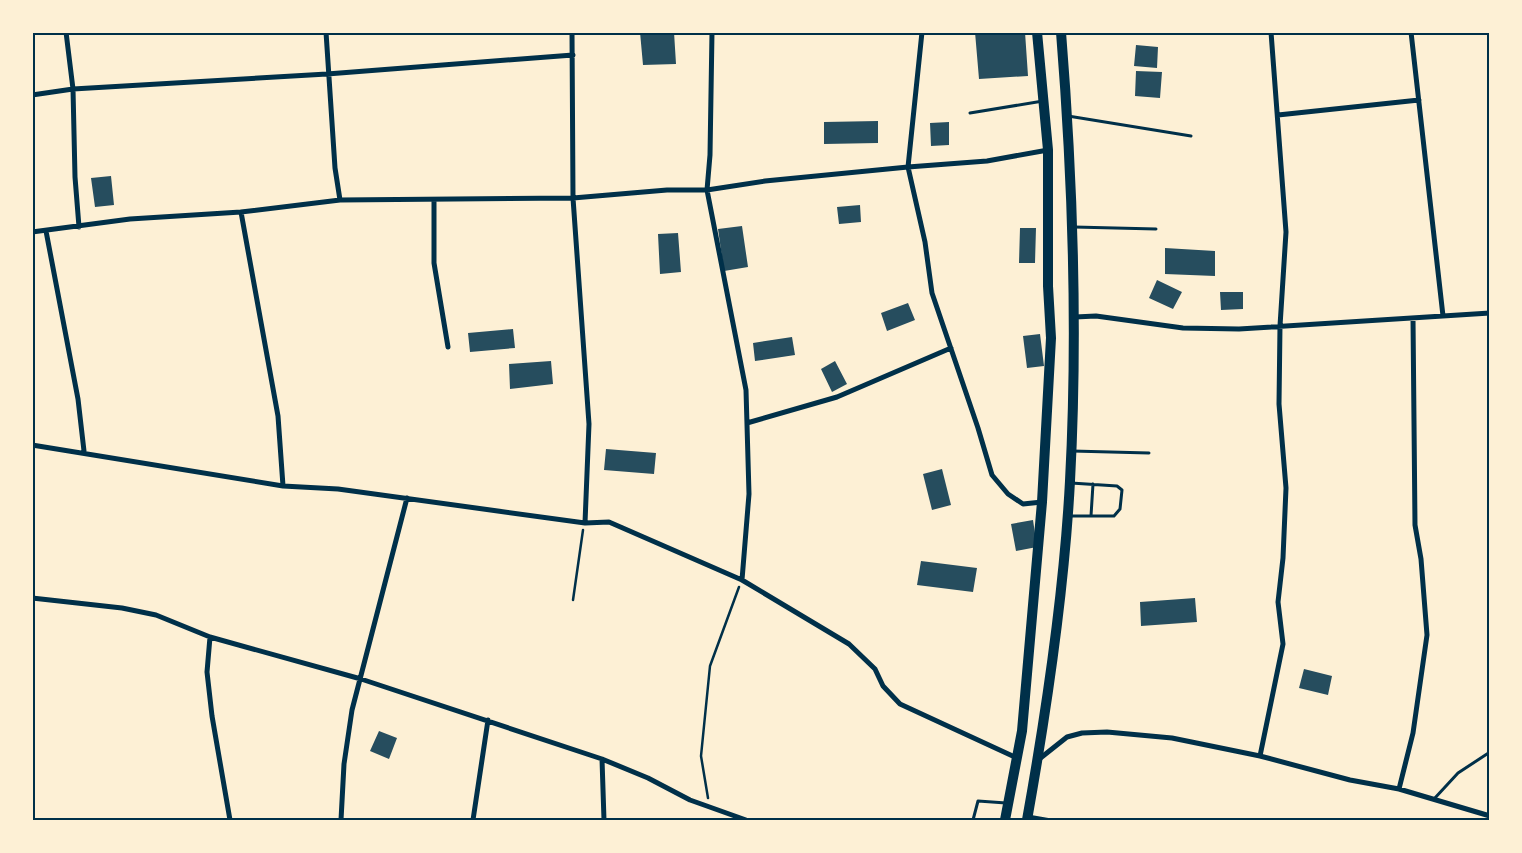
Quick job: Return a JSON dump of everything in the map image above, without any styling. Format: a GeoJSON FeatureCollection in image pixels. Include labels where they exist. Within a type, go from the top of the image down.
{"type":"FeatureCollection","features":[{"type":"Feature","properties":{"kind":"highway"},"geometry":{"type":"LineString","coordinates":[[1005,820],[1022,730],[1042,502],[1051,338],[1048,286],[1048,150],[1037,32]]}},
{"type":"Feature","properties":{"kind":"highway"},"geometry":{"type":"LineString","coordinates":[[1027,818],[1038,760],[1060,602],[1072,451],[1075,317],[1068,115],[1061,32]]}},
{"type":"Feature","properties":{"kind":"street"},"geometry":{"type":"LineString","coordinates":[[66,32],[73,89],[75,177],[79,227]]}},
{"type":"Feature","properties":{"kind":"street"},"geometry":{"type":"LineString","coordinates":[[326,32],[335,168],[340,200]]}},
{"type":"Feature","properties":{"kind":"street"},"geometry":{"type":"LineString","coordinates":[[572,32],[573,198],[589,424],[585,523]]}},
{"type":"Feature","properties":{"kind":"street"},"geometry":{"type":"LineString","coordinates":[[712,32],[710,155],[707,190],[744,382],[749,494],[742,580]]}},
{"type":"Feature","properties":{"kind":"street"},"geometry":{"type":"LineString","coordinates":[[922,32],[908,167],[924,242],[932,293],[992,475],[1008,494],[1023,504],[1042,502]]}},
{"type":"Feature","properties":{"kind":"street"},"geometry":{"type":"LineString","coordinates":[[1260,756],[1283,644],[1278,602],[1284,558],[1286,488],[1279,404],[1280,326],[1286,232],[1271,32]]}},
{"type":"Feature","properties":{"kind":"street"},"geometry":{"type":"LineString","coordinates":[[1411,32],[1443,316]]}},
{"type":"Feature","properties":{"kind":"street"},"geometry":{"type":"LineString","coordinates":[[32,95],[73,89],[328,74],[572,55]]}},
{"type":"Feature","properties":{"kind":"street"},"geometry":{"type":"LineString","coordinates":[[1278,115],[1419,100]]}},
{"type":"Feature","properties":{"kind":"street"},"geometry":{"type":"LineString","coordinates":[[32,232],[130,219],[241,212],[340,200],[573,198],[667,190],[707,190],[765,181],[987,161],[1048,150]]}},
{"type":"Feature","properties":{"kind":"street"},"geometry":{"type":"LineString","coordinates":[[434,200],[434,262],[448,346]]}},
{"type":"Feature","properties":{"kind":"street"},"geometry":{"type":"LineString","coordinates":[[241,212],[278,416],[283,486]]}},
{"type":"Feature","properties":{"kind":"street"},"geometry":{"type":"LineString","coordinates":[[46,231],[78,399],[84,451]]}},
{"type":"Feature","properties":{"kind":"street"},"geometry":{"type":"LineString","coordinates":[[1075,317],[1096,316],[1183,328],[1239,329],[1490,313]]}},
{"type":"Feature","properties":{"kind":"street"},"geometry":{"type":"LineString","coordinates":[[1399,788],[1413,733],[1427,635],[1421,559],[1415,525],[1414,318]]}},
{"type":"Feature","properties":{"kind":"street"},"geometry":{"type":"LineString","coordinates":[[747,423],[838,397],[951,348]]}},
{"type":"Feature","properties":{"kind":"street"},"geometry":{"type":"LineString","coordinates":[[32,444],[84,451],[283,486],[338,489],[585,523],[609,522],[742,580],[849,644],[875,669],[883,686],[900,704],[1017,758]]}},
{"type":"Feature","properties":{"kind":"street"},"geometry":{"type":"LineString","coordinates":[[341,820],[347,742],[352,710],[407,498]]}},
{"type":"Feature","properties":{"kind":"street"},"geometry":{"type":"LineString","coordinates":[[32,598],[96,605],[147,614],[210,637],[361,679],[602,759],[648,778],[690,800],[746,820]]}},
{"type":"Feature","properties":{"kind":"street"},"geometry":{"type":"LineString","coordinates":[[210,637],[207,672],[212,716],[230,820]]}},
{"type":"Feature","properties":{"kind":"street"},"geometry":{"type":"LineString","coordinates":[[473,820],[488,720]]}},
{"type":"Feature","properties":{"kind":"street"},"geometry":{"type":"LineString","coordinates":[[1038,760],[1066,737],[1082,733],[1107,732],[1172,738],[1260,756],[1350,780],[1399,788],[1490,816]]}},
{"type":"Feature","properties":{"kind":"street"},"geometry":{"type":"LineString","coordinates":[[602,759],[604,820]]}},
{"type":"Feature","properties":{"kind":"lane"},"geometry":{"type":"LineString","coordinates":[[970,113],[1043,101]]}},
{"type":"Feature","properties":{"kind":"lane"},"geometry":{"type":"LineString","coordinates":[[1068,115],[1191,136]]}},
{"type":"Feature","properties":{"kind":"lane"},"geometry":{"type":"LineString","coordinates":[[1071,227],[1156,229]]}},
{"type":"Feature","properties":{"kind":"lane"},"geometry":{"type":"LineString","coordinates":[[1072,451],[1149,453]]}},
{"type":"Feature","properties":{"kind":"lane"},"geometry":{"type":"LineString","coordinates":[[1067,516],[1114,516],[1121,506],[1122,490],[1119,486],[1070,483]]}},
{"type":"Feature","properties":{"kind":"lane"},"geometry":{"type":"LineString","coordinates":[[1091,516],[1094,484]]}},
{"type":"Feature","properties":{"kind":"lane"},"geometry":{"type":"LineString","coordinates":[[1434,799],[1458,773],[1490,752]]}},
{"type":"Feature","properties":{"kind":"lane"},"geometry":{"type":"LineString","coordinates":[[974,820],[978,801],[1009,803]]}},
{"type":"Feature","properties":{"kind":"lane"},"geometry":{"type":"LineString","coordinates":[[1027,818],[1051,820]]}},
{"type":"Feature","properties":{"kind":"path"},"geometry":{"type":"LineString","coordinates":[[573,600],[585,523]]}},
{"type":"Feature","properties":{"kind":"path"},"geometry":{"type":"LineString","coordinates":[[709,806],[701,756],[710,666],[742,580]]}},
{"type":"Feature","properties":{"kind":"building"},"geometry":{"type":"Polygon","coordinates":[[[640,32],[674,32],[676,64],[643,65],[640,32]]]}},
{"type":"Feature","properties":{"kind":"building"},"geometry":{"type":"Polygon","coordinates":[[[975,32],[1025,32],[1028,76],[979,79],[975,32]]]}},
{"type":"Feature","properties":{"kind":"building"},"geometry":{"type":"Polygon","coordinates":[[[1136,45],[1158,47],[1157,68],[1134,66],[1136,45]]]}},
{"type":"Feature","properties":{"kind":"building"},"geometry":{"type":"Polygon","coordinates":[[[1136,71],[1162,72],[1160,98],[1135,96],[1136,71]]]}},
{"type":"Feature","properties":{"kind":"building"},"geometry":{"type":"Polygon","coordinates":[[[878,121],[878,143],[824,144],[824,122],[878,121]]]}},
{"type":"Feature","properties":{"kind":"building"},"geometry":{"type":"Polygon","coordinates":[[[949,122],[949,145],[931,146],[930,123],[949,122]]]}},
{"type":"Feature","properties":{"kind":"building"},"geometry":{"type":"Polygon","coordinates":[[[111,176],[114,205],[95,207],[91,178],[111,176]]]}},
{"type":"Feature","properties":{"kind":"building"},"geometry":{"type":"Polygon","coordinates":[[[860,205],[861,222],[839,224],[837,207],[860,205]]]}},
{"type":"Feature","properties":{"kind":"building"},"geometry":{"type":"Polygon","coordinates":[[[742,226],[748,267],[724,271],[718,229],[742,226]]]}},
{"type":"Feature","properties":{"kind":"building"},"geometry":{"type":"Polygon","coordinates":[[[1020,228],[1036,228],[1035,263],[1019,263],[1020,228]]]}},
{"type":"Feature","properties":{"kind":"building"},"geometry":{"type":"Polygon","coordinates":[[[678,233],[681,272],[660,274],[658,234],[678,233]]]}},
{"type":"Feature","properties":{"kind":"building"},"geometry":{"type":"Polygon","coordinates":[[[1165,248],[1215,251],[1215,276],[1165,274],[1165,248]]]}},
{"type":"Feature","properties":{"kind":"building"},"geometry":{"type":"Polygon","coordinates":[[[1157,280],[1182,292],[1173,309],[1149,298],[1157,280]]]}},
{"type":"Feature","properties":{"kind":"building"},"geometry":{"type":"Polygon","coordinates":[[[1220,292],[1243,292],[1243,309],[1221,310],[1220,292]]]}},
{"type":"Feature","properties":{"kind":"building"},"geometry":{"type":"Polygon","coordinates":[[[908,303],[915,320],[887,331],[881,313],[908,303]]]}},
{"type":"Feature","properties":{"kind":"building"},"geometry":{"type":"Polygon","coordinates":[[[513,329],[515,348],[470,352],[468,333],[513,329]]]}},
{"type":"Feature","properties":{"kind":"building"},"geometry":{"type":"Polygon","coordinates":[[[1040,334],[1044,366],[1027,368],[1023,336],[1040,334]]]}},
{"type":"Feature","properties":{"kind":"building"},"geometry":{"type":"Polygon","coordinates":[[[792,337],[795,355],[755,361],[753,343],[792,337]]]}},
{"type":"Feature","properties":{"kind":"building"},"geometry":{"type":"Polygon","coordinates":[[[551,361],[553,384],[510,389],[509,364],[551,361]]]}},
{"type":"Feature","properties":{"kind":"building"},"geometry":{"type":"Polygon","coordinates":[[[835,361],[847,384],[832,392],[821,369],[835,361]]]}},
{"type":"Feature","properties":{"kind":"building"},"geometry":{"type":"Polygon","coordinates":[[[606,449],[656,453],[654,474],[604,470],[606,449]]]}},
{"type":"Feature","properties":{"kind":"building"},"geometry":{"type":"Polygon","coordinates":[[[942,469],[951,505],[932,510],[923,474],[942,469]]]}},
{"type":"Feature","properties":{"kind":"building"},"geometry":{"type":"Polygon","coordinates":[[[1033,520],[1037,547],[1016,551],[1011,524],[1033,520]]]}},
{"type":"Feature","properties":{"kind":"building"},"geometry":{"type":"Polygon","coordinates":[[[921,561],[977,568],[973,592],[917,585],[921,561]]]}},
{"type":"Feature","properties":{"kind":"building"},"geometry":{"type":"Polygon","coordinates":[[[1195,598],[1197,622],[1141,626],[1140,602],[1195,598]]]}},
{"type":"Feature","properties":{"kind":"building"},"geometry":{"type":"Polygon","coordinates":[[[1304,669],[1332,676],[1328,695],[1299,688],[1304,669]]]}},
{"type":"Feature","properties":{"kind":"building"},"geometry":{"type":"Polygon","coordinates":[[[379,731],[397,738],[389,759],[370,751],[379,731]]]}}]}
